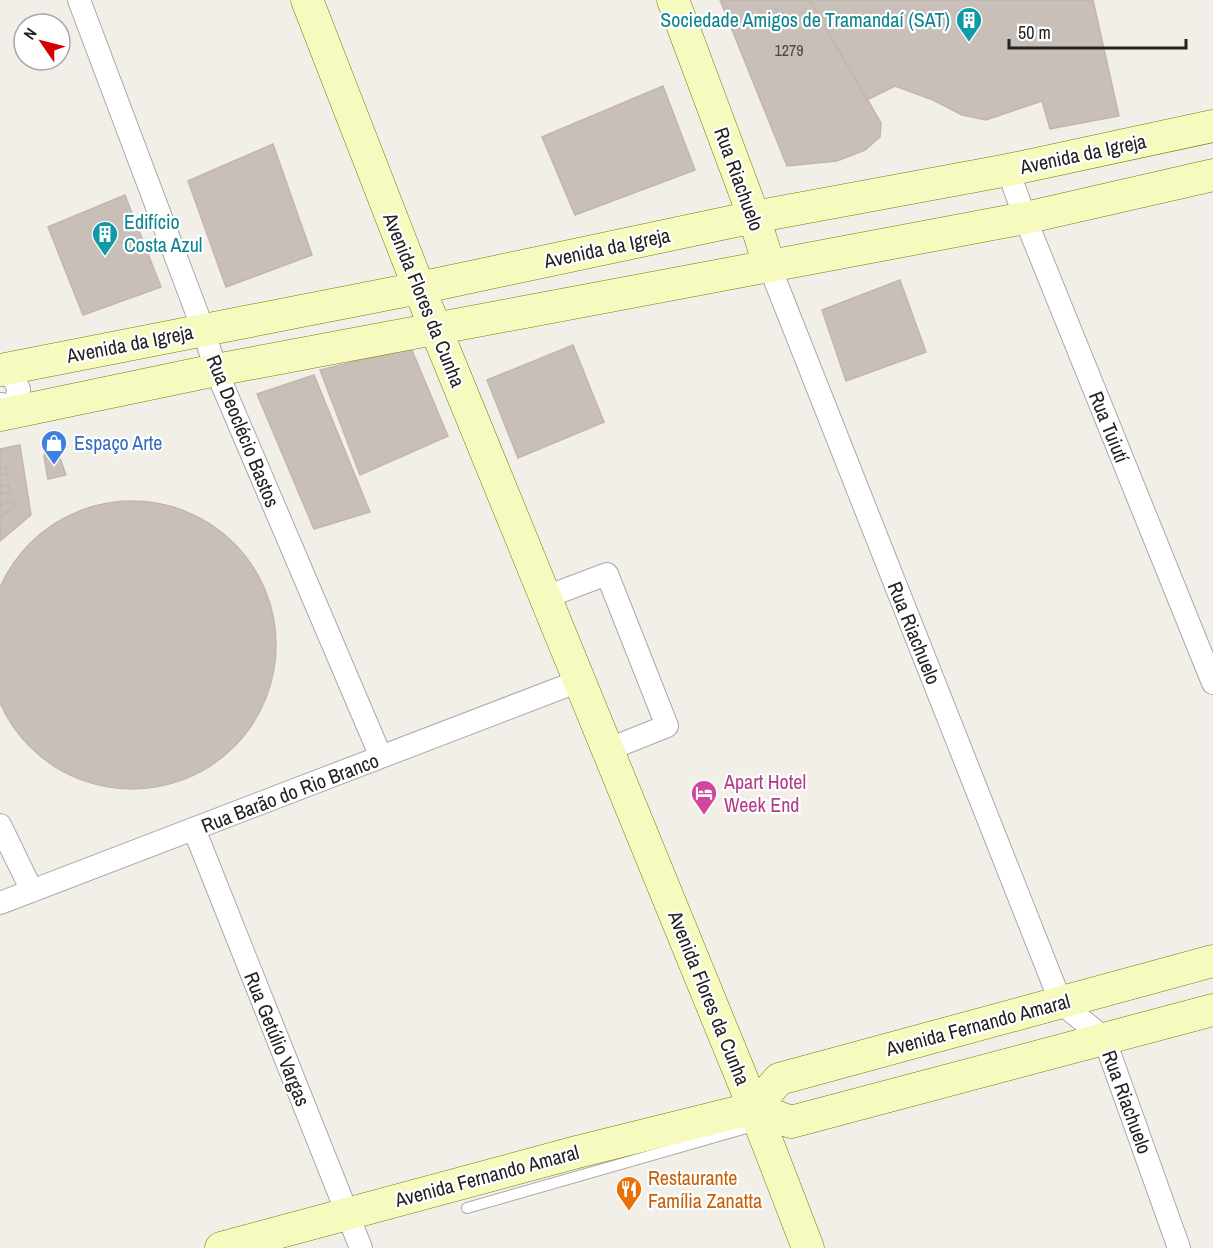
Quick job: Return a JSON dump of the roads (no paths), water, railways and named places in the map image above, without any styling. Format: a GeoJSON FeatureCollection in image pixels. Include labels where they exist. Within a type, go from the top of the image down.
{"type":"FeatureCollection","features":[{"type":"Feature","properties":{"kind":"main road","name":"Avenida Flores da Cunha"},"geometry":{"type":"LineString","coordinates":[[307,0],[419,288],[757,1116],[808,1248]]}},
{"type":"Feature","properties":{"kind":"main road","name":"Rua Riachuelo"},"geometry":{"type":"LineString","coordinates":[[673,0],[754,217],[769,265]]}},
{"type":"Feature","properties":{"kind":"main road","name":"Avenida da Igreja"},"geometry":{"type":"LineString","coordinates":[[0,371],[419,288],[754,217],[1008,170],[1213,126]]}},
{"type":"Feature","properties":{"kind":"main road"},"geometry":{"type":"LineString","coordinates":[[4,410],[1025,218],[1213,175]]}},
{"type":"Feature","properties":{"kind":"main road","name":"Avenida Fernando Amaral"},"geometry":{"type":"LineString","coordinates":[[221,1248],[347,1214],[757,1116],[779,1079],[1213,962]]}},
{"type":"Feature","properties":{"kind":"main road"},"geometry":{"type":"LineString","coordinates":[[757,1116],[791,1122],[1213,1010]]}},
{"type":"Feature","properties":{"kind":"street","name":"Rua Deoclécio Bastos"},"geometry":{"type":"LineString","coordinates":[[79,0],[203,329],[216,370],[381,757]]}},
{"type":"Feature","properties":{"kind":"street","name":"Rua Tuiutí"},"geometry":{"type":"LineString","coordinates":[[1008,170],[1025,218],[1213,683]]}},
{"type":"Feature","properties":{"kind":"street","name":"Rua Riachuelo"},"geometry":{"type":"LineString","coordinates":[[769,265],[1061,1003],[1104,1038],[1179,1248]]}},
{"type":"Feature","properties":{"kind":"street"},"geometry":{"type":"LineString","coordinates":[[0,371],[13,378],[19,389],[4,410]]}},
{"type":"Feature","properties":{"kind":"street"},"geometry":{"type":"LineString","coordinates":[[546,597],[607,574],[667,726],[607,750]]}},
{"type":"Feature","properties":{"kind":"street","name":"Rua Barão do Rio Branco"},"geometry":{"type":"LineString","coordinates":[[0,903],[579,681]]}},
{"type":"Feature","properties":{"kind":"street"},"geometry":{"type":"LineString","coordinates":[[0,825],[32,891]]}},
{"type":"Feature","properties":{"kind":"street","name":"Rua Getúlio Vargas"},"geometry":{"type":"LineString","coordinates":[[194,830],[361,1248]]}},
{"type":"Feature","properties":{"kind":"lane","name":"Avenida Fernando Amaral"},"geometry":{"type":"LineString","coordinates":[[466,1208],[757,1116]]}},
{"type":"Feature","properties":{"kind":"place","name":"Sociedade Amigos de Tramandaí (SAT)"},"geometry":{"type":"Point","coordinates":[969,43]}},
{"type":"Feature","properties":{"kind":"place","name":"Edifício Costa Azul"},"geometry":{"type":"Point","coordinates":[105,257]}},
{"type":"Feature","properties":{"kind":"place","name":"Espaço Arte"},"geometry":{"type":"Point","coordinates":[54,466]}},
{"type":"Feature","properties":{"kind":"place","name":"Apart Hotel Week End"},"geometry":{"type":"Point","coordinates":[704,816]}},
{"type":"Feature","properties":{"kind":"place","name":"Restaurante Família Zanatta"},"geometry":{"type":"Point","coordinates":[629,1212]}}]}
